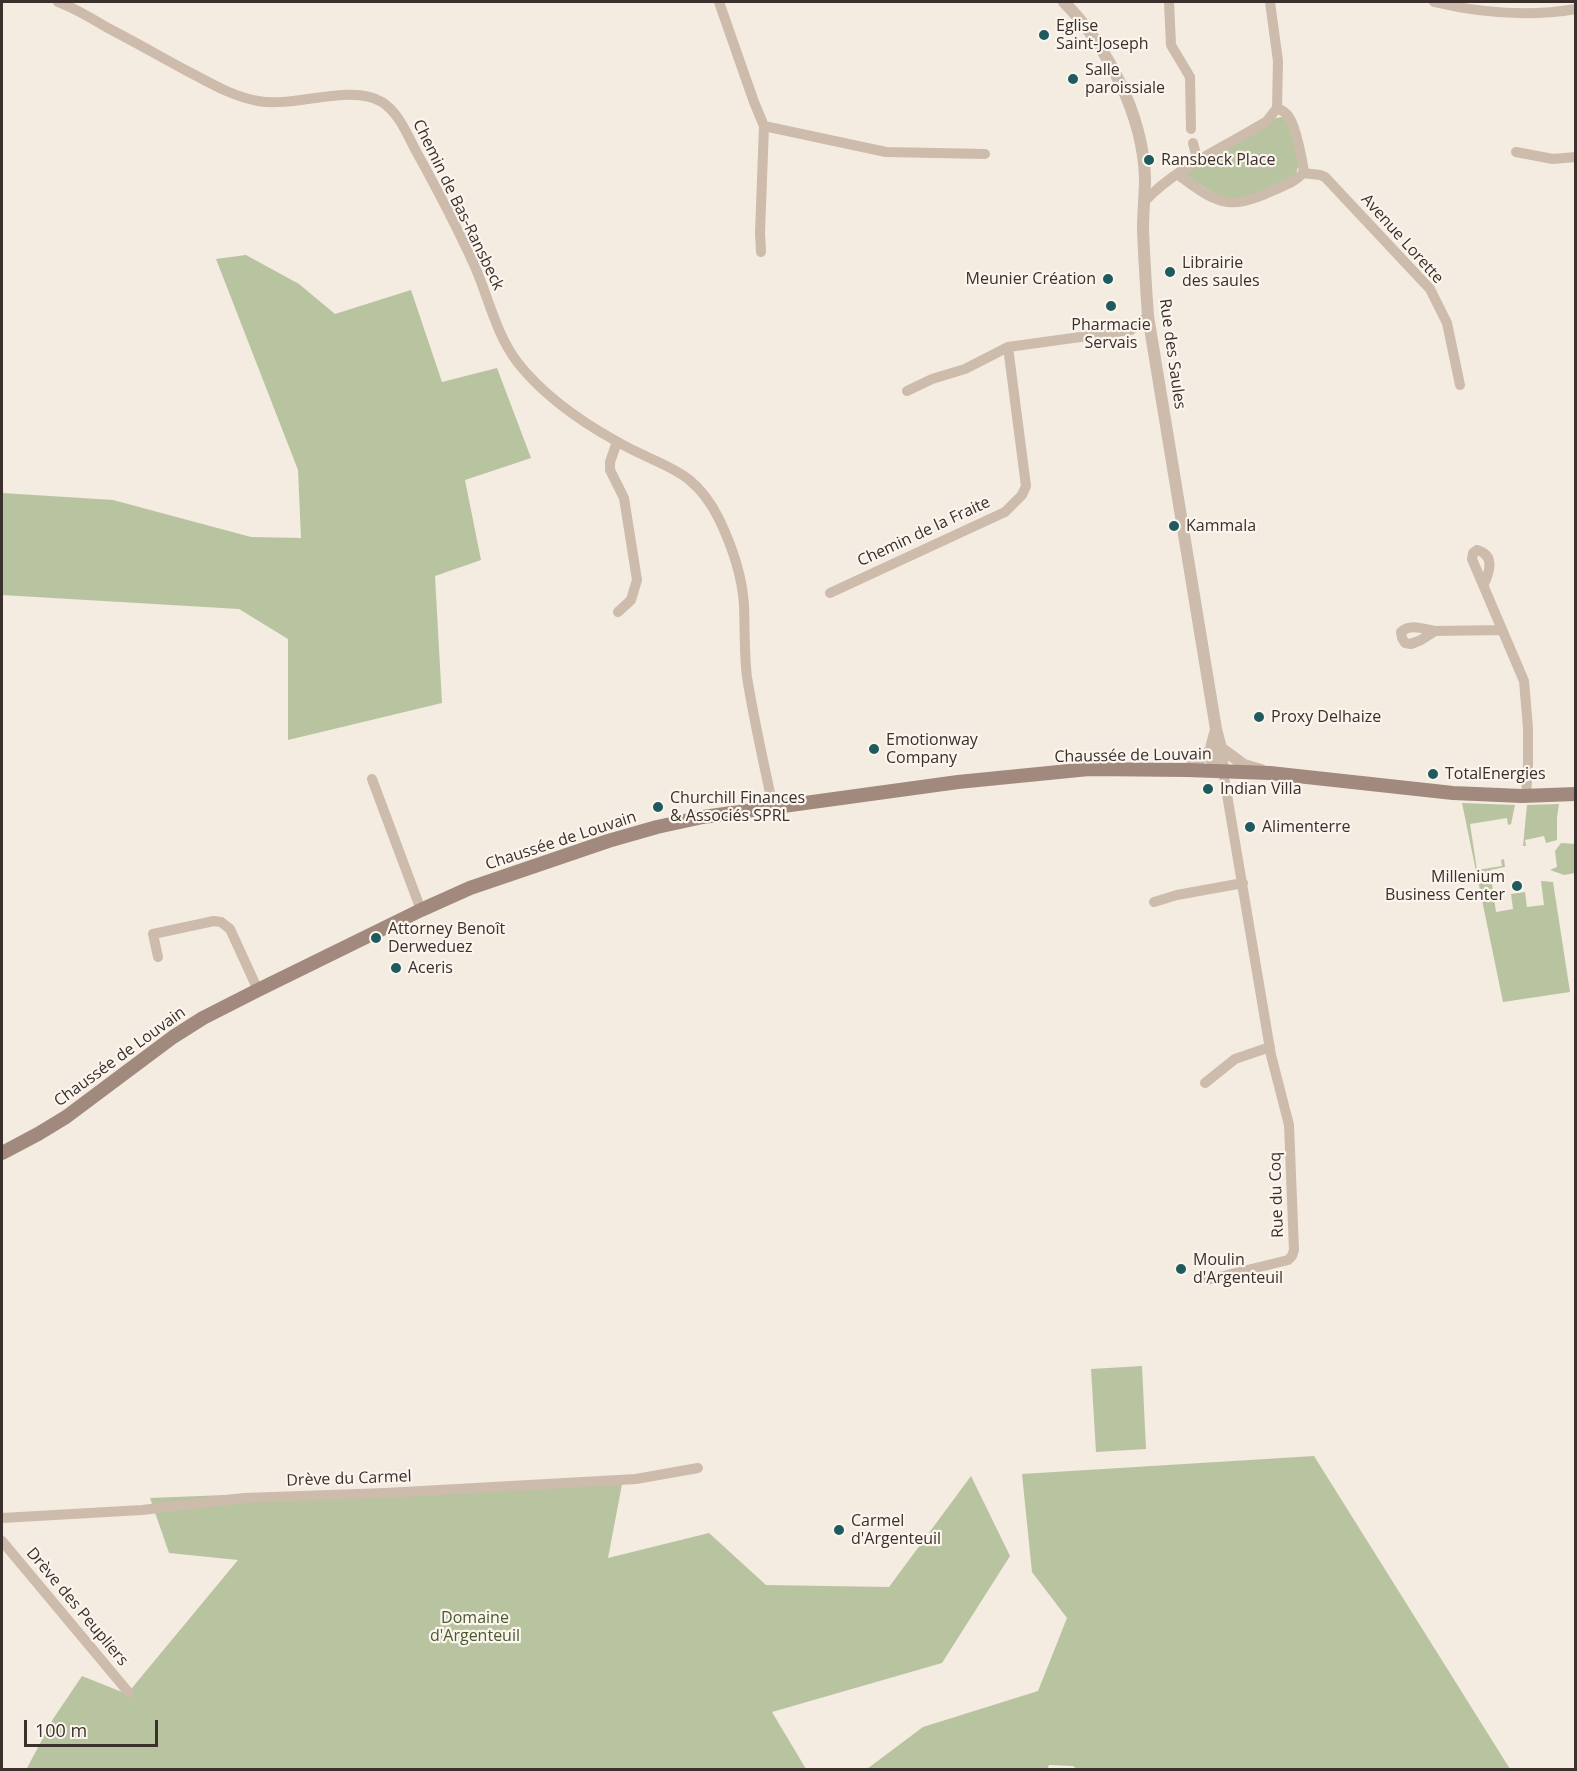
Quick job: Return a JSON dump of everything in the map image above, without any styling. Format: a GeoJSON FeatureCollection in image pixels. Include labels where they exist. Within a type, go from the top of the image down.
{"type":"FeatureCollection","features":[{"type":"Feature","properties":{"kind":"main road","name":"Chaussée de Louvain"},"geometry":{"type":"LineString","coordinates":[[2,1153],[66,1117],[203,1018],[258,990],[470,888],[608,841],[657,827],[703,817],[958,782],[1089,770],[1270,773],[1453,793],[1575,794]]}},
{"type":"Feature","properties":{"kind":"street","name":"Chemin de Bas-Ransbeck"},"geometry":{"type":"LineString","coordinates":[[58,2],[219,88],[250,99],[261,102],[297,101],[356,94],[379,100],[391,109],[422,161],[466,249],[501,334],[517,361],[557,402],[617,442],[678,471],[696,484],[713,508],[732,549],[744,602],[747,678],[773,807]]}},
{"type":"Feature","properties":{"kind":"street"},"geometry":{"type":"LineString","coordinates":[[719,2],[764,126],[761,252]]}},
{"type":"Feature","properties":{"kind":"street","name":"Rue des Saules"},"geometry":{"type":"LineString","coordinates":[[1064,2],[1090,34],[1127,96],[1137,127],[1145,177],[1144,263],[1148,316],[1216,729],[1216,749],[1211,757],[1215,766],[1223,771]]}},
{"type":"Feature","properties":{"kind":"street"},"geometry":{"type":"LineString","coordinates":[[1169,2],[1171,45],[1190,77],[1191,129]]}},
{"type":"Feature","properties":{"kind":"street"},"geometry":{"type":"LineString","coordinates":[[1144,202],[1175,176],[1266,121],[1277,108],[1278,61],[1270,2]]}},
{"type":"Feature","properties":{"kind":"street"},"geometry":{"type":"LineString","coordinates":[[1434,2],[1503,13],[1539,13],[1575,9]]}},
{"type":"Feature","properties":{"kind":"street"},"geometry":{"type":"LineString","coordinates":[[1145,177],[1175,176],[1215,199],[1234,203],[1244,203],[1260,197],[1295,180],[1303,173],[1302,157],[1291,120],[1277,108]]}},
{"type":"Feature","properties":{"kind":"street"},"geometry":{"type":"LineString","coordinates":[[764,126],[885,152],[984,154]]}},
{"type":"Feature","properties":{"kind":"street"},"geometry":{"type":"LineString","coordinates":[[1193,143],[1198,162]]}},
{"type":"Feature","properties":{"kind":"street"},"geometry":{"type":"LineString","coordinates":[[1516,152],[1553,159],[1575,157]]}},
{"type":"Feature","properties":{"kind":"street","name":"Avenue Lorette"},"geometry":{"type":"LineString","coordinates":[[1303,173],[1325,177],[1430,289],[1447,323],[1460,385]]}},
{"type":"Feature","properties":{"kind":"street"},"geometry":{"type":"LineString","coordinates":[[1131,330],[1148,316]]}},
{"type":"Feature","properties":{"kind":"street"},"geometry":{"type":"LineString","coordinates":[[907,391],[932,379],[965,369],[1008,347],[1131,330],[1152,338]]}},
{"type":"Feature","properties":{"kind":"street","name":"Chemin de la Fraite"},"geometry":{"type":"LineString","coordinates":[[830,593],[1005,512],[1023,495],[1026,486],[1008,347]]}},
{"type":"Feature","properties":{"kind":"street"},"geometry":{"type":"LineString","coordinates":[[617,442],[610,462],[610,470],[624,498],[637,580],[632,600],[618,612]]}},
{"type":"Feature","properties":{"kind":"street"},"geometry":{"type":"LineString","coordinates":[[1484,584],[1526,689],[1528,765],[1526,795]]}},
{"type":"Feature","properties":{"kind":"street"},"geometry":{"type":"LineString","coordinates":[[1435,631],[1502,630]]}},
{"type":"Feature","properties":{"kind":"street"},"geometry":{"type":"LineString","coordinates":[[1187,770],[1216,749],[1244,765],[1270,773]]}},
{"type":"Feature","properties":{"kind":"street","name":"Rue du Coq"},"geometry":{"type":"LineString","coordinates":[[1207,1280],[1288,1260],[1293,1255],[1289,1125],[1270,1047],[1223,771]]}},
{"type":"Feature","properties":{"kind":"street"},"geometry":{"type":"LineString","coordinates":[[372,779],[421,910]]}},
{"type":"Feature","properties":{"kind":"street"},"geometry":{"type":"LineString","coordinates":[[1155,902],[1177,895],[1243,883]]}},
{"type":"Feature","properties":{"kind":"street"},"geometry":{"type":"LineString","coordinates":[[158,957],[153,934],[214,921],[221,922],[230,929],[258,990]]}},
{"type":"Feature","properties":{"kind":"street"},"geometry":{"type":"LineString","coordinates":[[1205,1083],[1235,1059],[1270,1047]]}},
{"type":"Feature","properties":{"kind":"street","name":"Drève du Carmel"},"geometry":{"type":"LineString","coordinates":[[2,1518],[142,1510],[244,1498],[386,1493],[636,1479],[698,1468]]}},
{"type":"Feature","properties":{"kind":"street","name":"Drève des Peupliers"},"geometry":{"type":"LineString","coordinates":[[2,1541],[129,1693]]}},
{"type":"Feature","properties":{"kind":"green space"},"geometry":{"type":"Polygon","coordinates":[[[1282,117],[1287,120],[1299,162],[1296,175],[1248,198],[1224,200],[1185,175],[1186,172],[1276,118],[1282,117]]]}},
{"type":"Feature","properties":{"kind":"green space"},"geometry":{"type":"Polygon","coordinates":[[[246,255],[299,284],[335,314],[411,290],[442,382],[497,368],[531,458],[465,480],[481,560],[435,576],[442,703],[288,740],[288,639],[239,609],[2,595],[2,493],[113,500],[251,537],[301,538],[298,470],[216,259],[246,255]]]}},
{"type":"Feature","properties":{"kind":"green space"},"geometry":{"type":"Polygon","coordinates":[[[1462,803],[1515,805],[1511,824],[1508,825],[1507,818],[1470,824],[1477,870],[1502,866],[1501,860],[1504,859],[1505,867],[1490,870],[1496,912],[1513,909],[1511,894],[1525,892],[1527,907],[1544,905],[1541,881],[1553,882],[1570,992],[1503,1002],[1462,803]]]}},
{"type":"Feature","properties":{"kind":"green space"},"geometry":{"type":"Polygon","coordinates":[[[1559,804],[1557,840],[1546,843],[1544,836],[1525,840],[1526,846],[1523,846],[1527,805],[1559,804]]]}},
{"type":"Feature","properties":{"kind":"green space"},"geometry":{"type":"Polygon","coordinates":[[[1561,843],[1575,844],[1575,873],[1564,875],[1550,870],[1557,867],[1555,851],[1561,843]]]}},
{"type":"Feature","properties":{"kind":"green space"},"geometry":{"type":"Polygon","coordinates":[[[1142,1366],[1146,1449],[1096,1452],[1091,1369],[1142,1366]]]}},
{"type":"Feature","properties":{"kind":"green space"},"geometry":{"type":"Polygon","coordinates":[[[1314,1456],[1510,1769],[1078,1770],[1073,1766],[1049,1765],[1047,1770],[867,1769],[923,1727],[1038,1691],[1067,1618],[1032,1572],[1022,1474],[1314,1456]]]}},
{"type":"Feature","properties":{"kind":"green space","name":"Domaine d'Argenteuil"},"geometry":{"type":"Polygon","coordinates":[[[971,1476],[1010,1556],[942,1663],[772,1712],[806,1769],[26,1770],[53,1719],[82,1676],[127,1694],[238,1560],[169,1553],[150,1498],[623,1479],[608,1558],[709,1533],[766,1585],[889,1587],[971,1476]]]}},
{"type":"Feature","properties":{"kind":"place","name":"Eglise Saint-Joseph"},"geometry":{"type":"Point","coordinates":[1044,35]}},
{"type":"Feature","properties":{"kind":"place","name":"Salle paroissiale"},"geometry":{"type":"Point","coordinates":[1073,79]}},
{"type":"Feature","properties":{"kind":"place","name":"Ransbeck Place"},"geometry":{"type":"Point","coordinates":[1149,160]}},
{"type":"Feature","properties":{"kind":"place","name":"Librairie des saules"},"geometry":{"type":"Point","coordinates":[1170,272]}},
{"type":"Feature","properties":{"kind":"place","name":"Meunier Création"},"geometry":{"type":"Point","coordinates":[1108,279]}},
{"type":"Feature","properties":{"kind":"place","name":"Pharmacie Servais"},"geometry":{"type":"Point","coordinates":[1111,306]}},
{"type":"Feature","properties":{"kind":"place","name":"Kammala"},"geometry":{"type":"Point","coordinates":[1174,526]}},
{"type":"Feature","properties":{"kind":"place","name":"Proxy Delhaize"},"geometry":{"type":"Point","coordinates":[1259,717]}},
{"type":"Feature","properties":{"kind":"place","name":"Emotionway Company"},"geometry":{"type":"Point","coordinates":[874,749]}},
{"type":"Feature","properties":{"kind":"place","name":"TotalEnergies"},"geometry":{"type":"Point","coordinates":[1433,774]}},
{"type":"Feature","properties":{"kind":"place","name":"Indian Villa"},"geometry":{"type":"Point","coordinates":[1208,789]}},
{"type":"Feature","properties":{"kind":"place","name":"Churchill Finances & Associés SPRL"},"geometry":{"type":"Point","coordinates":[658,807]}},
{"type":"Feature","properties":{"kind":"place","name":"Alimenterre"},"geometry":{"type":"Point","coordinates":[1250,827]}},
{"type":"Feature","properties":{"kind":"place","name":"Millenium Business Center"},"geometry":{"type":"Point","coordinates":[1517,886]}},
{"type":"Feature","properties":{"kind":"place","name":"Attorney Benoît Derweduez"},"geometry":{"type":"Point","coordinates":[376,938]}},
{"type":"Feature","properties":{"kind":"place","name":"Aceris"},"geometry":{"type":"Point","coordinates":[396,968]}},
{"type":"Feature","properties":{"kind":"place","name":"Moulin d'Argenteuil"},"geometry":{"type":"Point","coordinates":[1181,1269]}},
{"type":"Feature","properties":{"kind":"place","name":"Carmel d'Argenteuil"},"geometry":{"type":"Point","coordinates":[839,1530]}}]}
